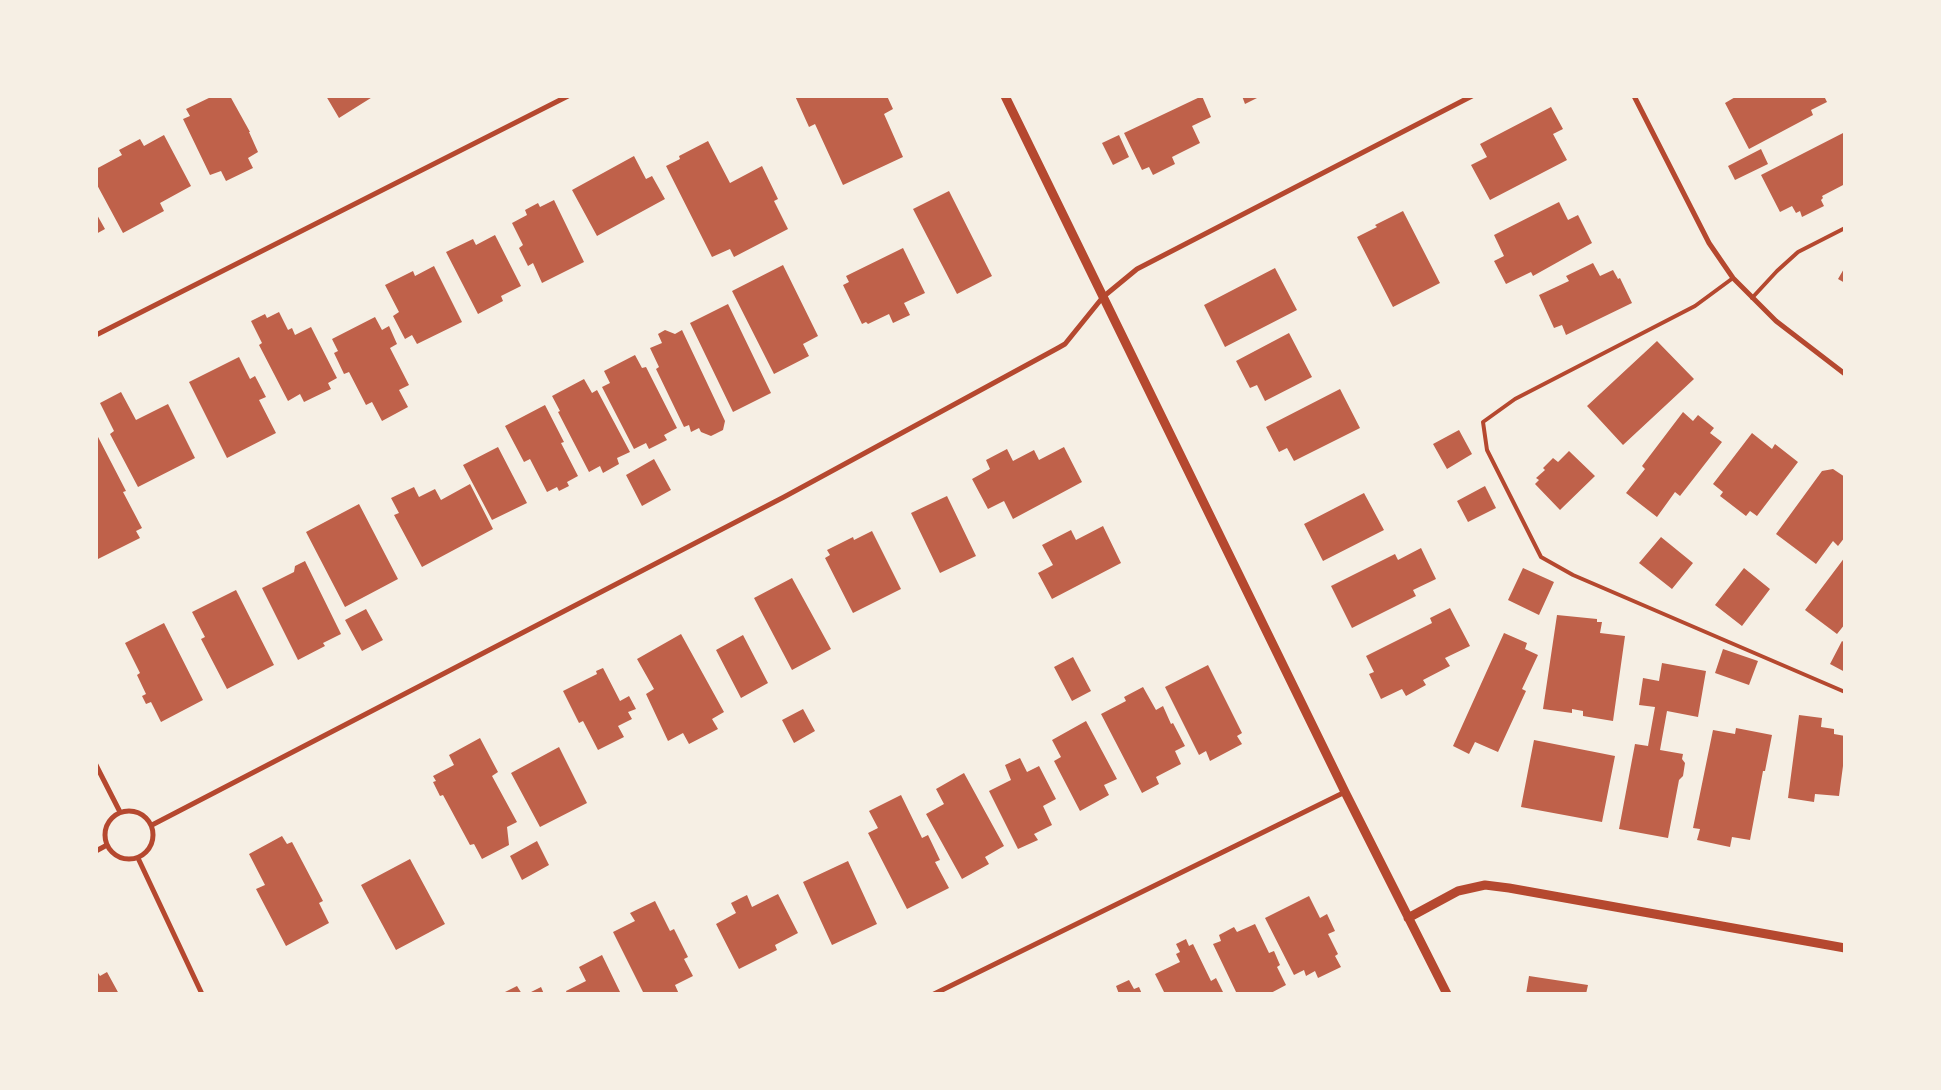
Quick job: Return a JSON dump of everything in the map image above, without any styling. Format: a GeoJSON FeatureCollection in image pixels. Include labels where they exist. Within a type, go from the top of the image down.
{"type":"FeatureCollection","features":[{"type":"Feature","properties":{"kind":"street"},"geometry":{"type":"LineString","coordinates":[[96,335],[568,96]]}},
{"type":"Feature","properties":{"kind":"street"},"geometry":{"type":"LineString","coordinates":[[1005,96],[1345,792],[1446,994]]}},
{"type":"Feature","properties":{"kind":"street"},"geometry":{"type":"LineString","coordinates":[[152,825],[784,497],[1058,348],[1065,344],[1103,297],[1137,269],[1472,96]]}},
{"type":"Feature","properties":{"kind":"street"},"geometry":{"type":"LineString","coordinates":[[1634,96],[1710,243],[1733,278],[1776,321],[1845,374]]}},
{"type":"Feature","properties":{"kind":"street"},"geometry":{"type":"LineString","coordinates":[[96,765],[120,812]]}},
{"type":"Feature","properties":{"kind":"street"},"geometry":{"type":"LineString","coordinates":[[934,994],[1345,792]]}},
{"type":"Feature","properties":{"kind":"street"},"geometry":{"type":"LineString","coordinates":[[120,812],[137,812],[145,816],[152,825],[154,839],[146,853],[138,858],[126,860],[112,854],[107,845],[105,831],[108,823],[120,812]]}},
{"type":"Feature","properties":{"kind":"street"},"geometry":{"type":"LineString","coordinates":[[96,851],[107,845]]}},
{"type":"Feature","properties":{"kind":"street"},"geometry":{"type":"LineString","coordinates":[[138,858],[202,994]]}},
{"type":"Feature","properties":{"kind":"street"},"geometry":{"type":"LineString","coordinates":[[1408,918],[1458,891],[1484,885],[1845,948]]}},
{"type":"Feature","properties":{"kind":"lane"},"geometry":{"type":"LineString","coordinates":[[1752,298],[1798,252],[1845,228]]}},
{"type":"Feature","properties":{"kind":"lane"},"geometry":{"type":"LineString","coordinates":[[1733,278],[1695,306],[1515,399],[1483,422],[1487,450],[1541,557],[1573,575],[1845,692]]}},
{"type":"Feature","properties":{"kind":"building"},"geometry":{"type":"Polygon","coordinates":[[[213,96],[230,96],[250,132],[258,152],[248,158],[253,168],[226,181],[221,171],[210,175],[183,119],[190,116],[186,109],[213,96]]]}},
{"type":"Feature","properties":{"kind":"building"},"geometry":{"type":"Polygon","coordinates":[[[326,96],[374,96],[339,118],[326,96]]]}},
{"type":"Feature","properties":{"kind":"building"},"geometry":{"type":"Polygon","coordinates":[[[795,96],[887,96],[893,109],[884,114],[903,157],[843,185],[815,124],[809,127],[795,96]]]}},
{"type":"Feature","properties":{"kind":"building"},"geometry":{"type":"Polygon","coordinates":[[[1202,96],[1211,117],[1192,126],[1200,143],[1172,157],[1175,164],[1153,175],[1149,167],[1142,170],[1124,133],[1202,96]]]}},
{"type":"Feature","properties":{"kind":"building"},"geometry":{"type":"Polygon","coordinates":[[[1242,96],[1261,96],[1245,104],[1242,96]]]}},
{"type":"Feature","properties":{"kind":"building"},"geometry":{"type":"Polygon","coordinates":[[[1737,96],[1824,96],[1827,102],[1811,110],[1813,115],[1749,149],[1725,103],[1737,96]]]}},
{"type":"Feature","properties":{"kind":"building"},"geometry":{"type":"Polygon","coordinates":[[[1551,107],[1563,129],[1553,134],[1567,160],[1490,200],[1471,165],[1487,157],[1480,144],[1551,107]]]}},
{"type":"Feature","properties":{"kind":"building"},"geometry":{"type":"Polygon","coordinates":[[[1845,132],[1845,184],[1822,196],[1821,200],[1824,206],[1802,217],[1800,211],[1796,213],[1792,206],[1780,212],[1761,175],[1845,132]]]}},
{"type":"Feature","properties":{"kind":"building"},"geometry":{"type":"Polygon","coordinates":[[[164,135],[191,186],[160,203],[164,211],[123,233],[96,183],[96,169],[122,155],[119,150],[140,139],[144,146],[164,135]]]}},
{"type":"Feature","properties":{"kind":"building"},"geometry":{"type":"Polygon","coordinates":[[[1119,135],[1129,157],[1113,165],[1102,143],[1119,135]]]}},
{"type":"Feature","properties":{"kind":"building"},"geometry":{"type":"Polygon","coordinates":[[[708,141],[730,183],[762,166],[778,199],[774,201],[788,229],[734,257],[730,249],[712,257],[666,166],[680,159],[679,156],[708,141]]]}},
{"type":"Feature","properties":{"kind":"building"},"geometry":{"type":"Polygon","coordinates":[[[1761,149],[1768,164],[1735,180],[1728,166],[1761,149]]]}},
{"type":"Feature","properties":{"kind":"building"},"geometry":{"type":"Polygon","coordinates":[[[634,156],[646,179],[652,176],[665,199],[597,236],[572,190],[634,156]]]}},
{"type":"Feature","properties":{"kind":"building"},"geometry":{"type":"Polygon","coordinates":[[[949,191],[992,276],[957,294],[913,209],[949,191]]]}},
{"type":"Feature","properties":{"kind":"building"},"geometry":{"type":"Polygon","coordinates":[[[554,200],[584,262],[542,283],[533,263],[528,266],[519,248],[523,245],[512,223],[527,215],[525,210],[538,203],[540,207],[554,200]]]}},
{"type":"Feature","properties":{"kind":"building"},"geometry":{"type":"Polygon","coordinates":[[[1559,202],[1568,220],[1578,215],[1592,243],[1533,276],[1531,272],[1506,284],[1494,261],[1504,256],[1494,235],[1559,202]]]}},
{"type":"Feature","properties":{"kind":"building"},"geometry":{"type":"Polygon","coordinates":[[[1403,211],[1440,283],[1393,307],[1357,237],[1377,227],[1375,225],[1403,211]]]}},
{"type":"Feature","properties":{"kind":"building"},"geometry":{"type":"Polygon","coordinates":[[[96,213],[105,229],[96,234],[96,213]]]}},
{"type":"Feature","properties":{"kind":"building"},"geometry":{"type":"Polygon","coordinates":[[[495,235],[521,286],[501,296],[503,301],[478,314],[446,252],[473,239],[476,245],[495,235]]]}},
{"type":"Feature","properties":{"kind":"building"},"geometry":{"type":"Polygon","coordinates":[[[903,248],[925,293],[904,303],[910,315],[893,323],[889,314],[868,324],[866,322],[862,324],[843,285],[849,282],[846,276],[903,248]]]}},
{"type":"Feature","properties":{"kind":"building"},"geometry":{"type":"Polygon","coordinates":[[[1593,263],[1600,276],[1613,270],[1618,279],[1620,278],[1632,303],[1566,335],[1562,325],[1554,328],[1539,295],[1569,281],[1566,276],[1593,263]]]}},
{"type":"Feature","properties":{"kind":"building"},"geometry":{"type":"Polygon","coordinates":[[[783,265],[818,336],[803,344],[809,356],[774,374],[732,291],[783,265]]]}},
{"type":"Feature","properties":{"kind":"building"},"geometry":{"type":"Polygon","coordinates":[[[434,266],[462,322],[417,344],[412,335],[405,339],[393,316],[399,312],[385,285],[413,271],[415,276],[434,266]]]}},
{"type":"Feature","properties":{"kind":"building"},"geometry":{"type":"Polygon","coordinates":[[[1845,267],[1845,283],[1838,279],[1845,267]]]}},
{"type":"Feature","properties":{"kind":"building"},"geometry":{"type":"Polygon","coordinates":[[[1275,268],[1297,310],[1225,347],[1204,305],[1275,268]]]}},
{"type":"Feature","properties":{"kind":"building"},"geometry":{"type":"Polygon","coordinates":[[[728,304],[771,393],[733,412],[690,323],[728,304]]]}},
{"type":"Feature","properties":{"kind":"building"},"geometry":{"type":"Polygon","coordinates":[[[279,312],[288,330],[292,328],[295,335],[311,327],[337,378],[328,383],[331,389],[304,402],[300,394],[288,401],[259,345],[262,343],[251,321],[265,314],[267,318],[279,312]]]}},
{"type":"Feature","properties":{"kind":"building"},"geometry":{"type":"Polygon","coordinates":[[[375,317],[382,330],[389,326],[397,344],[390,348],[409,385],[399,390],[408,407],[382,421],[372,402],[366,405],[349,372],[344,374],[334,353],[338,351],[332,339],[375,317]]]}},
{"type":"Feature","properties":{"kind":"building"},"geometry":{"type":"Polygon","coordinates":[[[665,330],[675,334],[682,330],[725,421],[723,430],[711,436],[701,432],[699,428],[691,432],[689,425],[684,427],[656,369],[659,367],[650,348],[662,343],[658,334],[665,330]]]}},
{"type":"Feature","properties":{"kind":"building"},"geometry":{"type":"Polygon","coordinates":[[[1289,333],[1312,377],[1265,401],[1257,385],[1250,388],[1236,361],[1289,333]]]}},
{"type":"Feature","properties":{"kind":"building"},"geometry":{"type":"Polygon","coordinates":[[[1657,341],[1694,379],[1623,445],[1587,406],[1657,341]]]}},
{"type":"Feature","properties":{"kind":"building"},"geometry":{"type":"Polygon","coordinates":[[[635,355],[642,368],[646,367],[677,428],[664,435],[667,440],[649,449],[646,443],[634,449],[602,387],[610,383],[604,371],[635,355]]]}},
{"type":"Feature","properties":{"kind":"building"},"geometry":{"type":"Polygon","coordinates":[[[239,357],[250,379],[255,376],[266,397],[259,400],[276,433],[227,458],[189,382],[239,357]]]}},
{"type":"Feature","properties":{"kind":"building"},"geometry":{"type":"Polygon","coordinates":[[[584,379],[592,393],[597,390],[630,452],[617,458],[619,464],[603,473],[600,466],[589,472],[558,412],[560,411],[552,396],[584,379]]]}},
{"type":"Feature","properties":{"kind":"building"},"geometry":{"type":"Polygon","coordinates":[[[1340,389],[1360,428],[1294,461],[1287,448],[1279,452],[1266,427],[1340,389]]]}},
{"type":"Feature","properties":{"kind":"building"},"geometry":{"type":"Polygon","coordinates":[[[121,392],[136,420],[168,404],[195,458],[138,487],[110,434],[114,431],[100,403],[121,392]]]}},
{"type":"Feature","properties":{"kind":"building"},"geometry":{"type":"Polygon","coordinates":[[[545,405],[564,442],[561,443],[578,476],[567,482],[569,486],[559,491],[557,487],[547,492],[530,459],[524,462],[505,426],[545,405]]]}},
{"type":"Feature","properties":{"kind":"building"},"geometry":{"type":"Polygon","coordinates":[[[1683,412],[1693,421],[1698,415],[1714,428],[1710,433],[1722,442],[1680,496],[1675,492],[1657,517],[1626,493],[1645,469],[1642,466],[1683,412]]]}},
{"type":"Feature","properties":{"kind":"building"},"geometry":{"type":"Polygon","coordinates":[[[1459,430],[1472,454],[1447,469],[1433,444],[1459,430]]]}},
{"type":"Feature","properties":{"kind":"building"},"geometry":{"type":"Polygon","coordinates":[[[96,433],[126,491],[123,492],[142,528],[136,531],[140,538],[96,560],[96,433]]]}},
{"type":"Feature","properties":{"kind":"building"},"geometry":{"type":"Polygon","coordinates":[[[1752,433],[1772,449],[1775,444],[1798,462],[1757,516],[1750,511],[1746,516],[1720,496],[1723,492],[1713,484],[1752,433]]]}},
{"type":"Feature","properties":{"kind":"building"},"geometry":{"type":"Polygon","coordinates":[[[498,447],[527,503],[492,520],[463,465],[498,447]]]}},
{"type":"Feature","properties":{"kind":"building"},"geometry":{"type":"Polygon","coordinates":[[[1064,447],[1082,482],[1013,519],[1004,501],[988,509],[972,479],[990,469],[986,460],[1007,449],[1013,461],[1034,450],[1039,460],[1064,447]]]}},
{"type":"Feature","properties":{"kind":"building"},"geometry":{"type":"Polygon","coordinates":[[[1569,451],[1595,476],[1560,510],[1535,484],[1539,480],[1536,478],[1545,470],[1543,468],[1553,458],[1558,462],[1569,451]]]}},
{"type":"Feature","properties":{"kind":"building"},"geometry":{"type":"Polygon","coordinates":[[[654,459],[671,490],[642,506],[626,475],[654,459]]]}},
{"type":"Feature","properties":{"kind":"building"},"geometry":{"type":"Polygon","coordinates":[[[1833,469],[1845,477],[1845,537],[1838,546],[1833,541],[1816,564],[1776,534],[1822,471],[1833,469]]]}},
{"type":"Feature","properties":{"kind":"building"},"geometry":{"type":"Polygon","coordinates":[[[470,484],[493,529],[422,567],[394,515],[399,513],[391,498],[414,487],[419,497],[435,489],[441,500],[470,484]]]}},
{"type":"Feature","properties":{"kind":"building"},"geometry":{"type":"Polygon","coordinates":[[[1485,486],[1496,508],[1468,522],[1457,501],[1485,486]]]}},
{"type":"Feature","properties":{"kind":"building"},"geometry":{"type":"Polygon","coordinates":[[[1364,493],[1384,530],[1323,561],[1304,524],[1364,493]]]}},
{"type":"Feature","properties":{"kind":"building"},"geometry":{"type":"Polygon","coordinates":[[[947,496],[976,556],[940,573],[911,513],[947,496]]]}},
{"type":"Feature","properties":{"kind":"building"},"geometry":{"type":"Polygon","coordinates":[[[359,504],[398,579],[345,607],[306,532],[359,504]]]}},
{"type":"Feature","properties":{"kind":"building"},"geometry":{"type":"Polygon","coordinates":[[[1103,526],[1121,563],[1052,599],[1038,573],[1053,565],[1042,545],[1071,530],[1076,540],[1103,526]]]}},
{"type":"Feature","properties":{"kind":"building"},"geometry":{"type":"Polygon","coordinates":[[[872,531],[901,589],[853,613],[825,558],[830,555],[827,550],[853,537],[854,540],[872,531]]]}},
{"type":"Feature","properties":{"kind":"building"},"geometry":{"type":"Polygon","coordinates":[[[1661,537],[1693,563],[1672,589],[1639,563],[1661,537]]]}},
{"type":"Feature","properties":{"kind":"building"},"geometry":{"type":"Polygon","coordinates":[[[1421,548],[1436,579],[1413,590],[1416,596],[1352,628],[1331,586],[1395,554],[1398,560],[1421,548]]]}},
{"type":"Feature","properties":{"kind":"building"},"geometry":{"type":"Polygon","coordinates":[[[1845,557],[1845,624],[1837,634],[1805,610],[1845,557]]]}},
{"type":"Feature","properties":{"kind":"building"},"geometry":{"type":"Polygon","coordinates":[[[305,561],[341,634],[323,643],[325,646],[298,660],[262,588],[294,572],[295,566],[305,561]]]}},
{"type":"Feature","properties":{"kind":"building"},"geometry":{"type":"Polygon","coordinates":[[[1523,568],[1554,582],[1539,615],[1508,600],[1523,568]]]}},
{"type":"Feature","properties":{"kind":"building"},"geometry":{"type":"Polygon","coordinates":[[[1744,568],[1770,589],[1742,626],[1715,605],[1744,568]]]}},
{"type":"Feature","properties":{"kind":"building"},"geometry":{"type":"Polygon","coordinates":[[[792,578],[831,649],[792,670],[754,598],[792,578]]]}},
{"type":"Feature","properties":{"kind":"building"},"geometry":{"type":"Polygon","coordinates":[[[236,590],[274,665],[227,689],[201,639],[205,637],[192,612],[236,590]]]}},
{"type":"Feature","properties":{"kind":"building"},"geometry":{"type":"Polygon","coordinates":[[[1450,608],[1470,646],[1445,658],[1450,666],[1423,680],[1426,685],[1406,696],[1402,689],[1381,699],[1369,674],[1374,672],[1366,656],[1432,623],[1430,618],[1450,608]]]}},
{"type":"Feature","properties":{"kind":"building"},"geometry":{"type":"Polygon","coordinates":[[[366,609],[383,640],[362,651],[345,620],[366,609]]]}},
{"type":"Feature","properties":{"kind":"building"},"geometry":{"type":"Polygon","coordinates":[[[1557,615],[1597,619],[1597,622],[1602,622],[1600,633],[1625,636],[1613,721],[1583,716],[1583,711],[1572,709],[1572,713],[1543,709],[1557,615]]]}},
{"type":"Feature","properties":{"kind":"building"},"geometry":{"type":"Polygon","coordinates":[[[164,623],[203,700],[161,722],[151,702],[146,704],[142,696],[146,694],[137,675],[140,673],[125,643],[164,623]]]}},
{"type":"Feature","properties":{"kind":"building"},"geometry":{"type":"Polygon","coordinates":[[[1504,633],[1527,643],[1525,649],[1538,655],[1522,689],[1526,691],[1498,752],[1475,742],[1469,754],[1453,746],[1504,633]]]}},
{"type":"Feature","properties":{"kind":"building"},"geometry":{"type":"Polygon","coordinates":[[[681,634],[724,712],[712,719],[718,729],[689,744],[683,733],[668,741],[646,694],[654,689],[637,659],[681,634]]]}},
{"type":"Feature","properties":{"kind":"building"},"geometry":{"type":"Polygon","coordinates":[[[743,635],[768,683],[741,698],[716,650],[743,635]]]}},
{"type":"Feature","properties":{"kind":"building"},"geometry":{"type":"Polygon","coordinates":[[[1842,641],[1845,643],[1845,672],[1830,664],[1842,641]]]}},
{"type":"Feature","properties":{"kind":"building"},"geometry":{"type":"Polygon","coordinates":[[[1723,649],[1758,661],[1749,685],[1715,673],[1723,649]]]}},
{"type":"Feature","properties":{"kind":"building"},"geometry":{"type":"Polygon","coordinates":[[[1073,657],[1091,691],[1072,701],[1054,667],[1073,657]]]}},
{"type":"Feature","properties":{"kind":"building"},"geometry":{"type":"Polygon","coordinates":[[[1662,663],[1706,671],[1698,717],[1667,711],[1660,750],[1683,754],[1682,759],[1685,763],[1683,776],[1679,780],[1668,838],[1619,829],[1635,744],[1648,746],[1655,707],[1639,705],[1643,678],[1659,681],[1662,663]]]}},
{"type":"Feature","properties":{"kind":"building"},"geometry":{"type":"Polygon","coordinates":[[[1208,665],[1242,733],[1237,736],[1242,744],[1210,761],[1206,751],[1199,755],[1165,687],[1208,665]]]}},
{"type":"Feature","properties":{"kind":"building"},"geometry":{"type":"Polygon","coordinates":[[[603,668],[620,701],[629,696],[636,709],[628,712],[632,719],[618,726],[624,737],[598,750],[583,721],[579,723],[563,691],[597,674],[596,671],[603,668]]]}},
{"type":"Feature","properties":{"kind":"building"},"geometry":{"type":"Polygon","coordinates":[[[1143,687],[1156,710],[1163,706],[1171,724],[1173,723],[1185,746],[1175,751],[1181,764],[1156,777],[1159,784],[1142,793],[1101,714],[1126,701],[1124,697],[1143,687]]]}},
{"type":"Feature","properties":{"kind":"building"},"geometry":{"type":"Polygon","coordinates":[[[803,709],[815,731],[794,743],[782,720],[803,709]]]}},
{"type":"Feature","properties":{"kind":"building"},"geometry":{"type":"Polygon","coordinates":[[[1799,715],[1822,718],[1821,727],[1834,729],[1834,734],[1845,736],[1839,796],[1815,794],[1814,802],[1788,798],[1799,715]]]}},
{"type":"Feature","properties":{"kind":"building"},"geometry":{"type":"Polygon","coordinates":[[[1086,721],[1117,779],[1104,785],[1109,795],[1080,811],[1054,761],[1061,757],[1052,740],[1086,721]]]}},
{"type":"Feature","properties":{"kind":"building"},"geometry":{"type":"Polygon","coordinates":[[[1736,728],[1772,735],[1750,840],[1732,837],[1730,847],[1697,840],[1700,829],[1693,828],[1713,730],[1735,734],[1736,728]]]}},
{"type":"Feature","properties":{"kind":"building"},"geometry":{"type":"Polygon","coordinates":[[[480,738],[498,772],[492,776],[517,822],[507,827],[509,845],[482,859],[474,844],[470,845],[443,795],[440,796],[433,782],[436,781],[433,776],[454,765],[449,755],[480,738]]]}},
{"type":"Feature","properties":{"kind":"building"},"geometry":{"type":"Polygon","coordinates":[[[1534,740],[1615,756],[1602,822],[1521,807],[1534,740]]]}},
{"type":"Feature","properties":{"kind":"building"},"geometry":{"type":"Polygon","coordinates":[[[559,747],[587,803],[540,827],[511,773],[559,747]]]}},
{"type":"Feature","properties":{"kind":"building"},"geometry":{"type":"Polygon","coordinates":[[[1020,758],[1027,772],[1039,766],[1056,799],[1043,806],[1052,825],[1034,834],[1038,840],[1018,849],[989,791],[1011,780],[1005,765],[1020,758]]]}},
{"type":"Feature","properties":{"kind":"building"},"geometry":{"type":"Polygon","coordinates":[[[964,773],[1004,846],[985,857],[989,864],[962,879],[926,814],[944,804],[936,789],[964,773]]]}},
{"type":"Feature","properties":{"kind":"building"},"geometry":{"type":"Polygon","coordinates":[[[901,795],[922,838],[928,835],[940,860],[935,862],[949,888],[907,909],[868,833],[878,828],[869,811],[901,795]]]}},
{"type":"Feature","properties":{"kind":"building"},"geometry":{"type":"Polygon","coordinates":[[[282,836],[287,844],[292,842],[323,901],[319,903],[329,923],[286,946],[256,889],[265,885],[249,854],[282,836]]]}},
{"type":"Feature","properties":{"kind":"building"},"geometry":{"type":"Polygon","coordinates":[[[537,841],[549,865],[522,880],[510,856],[537,841]]]}},
{"type":"Feature","properties":{"kind":"building"},"geometry":{"type":"Polygon","coordinates":[[[410,859],[445,924],[396,950],[361,885],[410,859]]]}},
{"type":"Feature","properties":{"kind":"building"},"geometry":{"type":"Polygon","coordinates":[[[848,861],[877,924],[832,945],[803,882],[848,861]]]}},
{"type":"Feature","properties":{"kind":"building"},"geometry":{"type":"Polygon","coordinates":[[[778,894],[798,933],[775,945],[777,950],[739,969],[716,924],[736,913],[731,903],[747,895],[752,907],[778,894]]]}},
{"type":"Feature","properties":{"kind":"building"},"geometry":{"type":"Polygon","coordinates":[[[1309,896],[1320,918],[1327,914],[1335,931],[1328,934],[1338,954],[1335,956],[1341,967],[1318,978],[1315,971],[1306,976],[1304,970],[1294,975],[1265,918],[1309,896]]]}},
{"type":"Feature","properties":{"kind":"building"},"geometry":{"type":"Polygon","coordinates":[[[655,901],[670,931],[674,929],[688,957],[684,959],[693,976],[675,985],[679,994],[644,994],[613,932],[635,921],[630,913],[655,901]]]}},
{"type":"Feature","properties":{"kind":"building"},"geometry":{"type":"Polygon","coordinates":[[[1255,924],[1269,953],[1274,951],[1280,965],[1277,967],[1286,985],[1269,994],[1237,994],[1213,944],[1221,941],[1219,935],[1234,927],[1237,932],[1255,924]]]}},
{"type":"Feature","properties":{"kind":"building"},"geometry":{"type":"Polygon","coordinates":[[[1186,939],[1189,946],[1193,944],[1211,981],[1216,978],[1224,994],[1165,994],[1155,974],[1180,962],[1176,954],[1180,952],[1176,944],[1186,939]]]}},
{"type":"Feature","properties":{"kind":"building"},"geometry":{"type":"Polygon","coordinates":[[[602,955],[621,994],[567,994],[566,991],[586,981],[579,967],[602,955]]]}},
{"type":"Feature","properties":{"kind":"building"},"geometry":{"type":"Polygon","coordinates":[[[96,970],[100,976],[107,972],[119,994],[96,994],[96,970]]]}},
{"type":"Feature","properties":{"kind":"building"},"geometry":{"type":"Polygon","coordinates":[[[1529,976],[1588,985],[1586,994],[1526,994],[1529,976]]]}},
{"type":"Feature","properties":{"kind":"building"},"geometry":{"type":"Polygon","coordinates":[[[1129,980],[1134,989],[1139,987],[1142,994],[1119,994],[1116,986],[1129,980]]]}},
{"type":"Feature","properties":{"kind":"building"},"geometry":{"type":"Polygon","coordinates":[[[517,986],[522,994],[501,994],[517,986]]]}},
{"type":"Feature","properties":{"kind":"building"},"geometry":{"type":"Polygon","coordinates":[[[541,987],[544,994],[527,994],[541,987]]]}}]}
